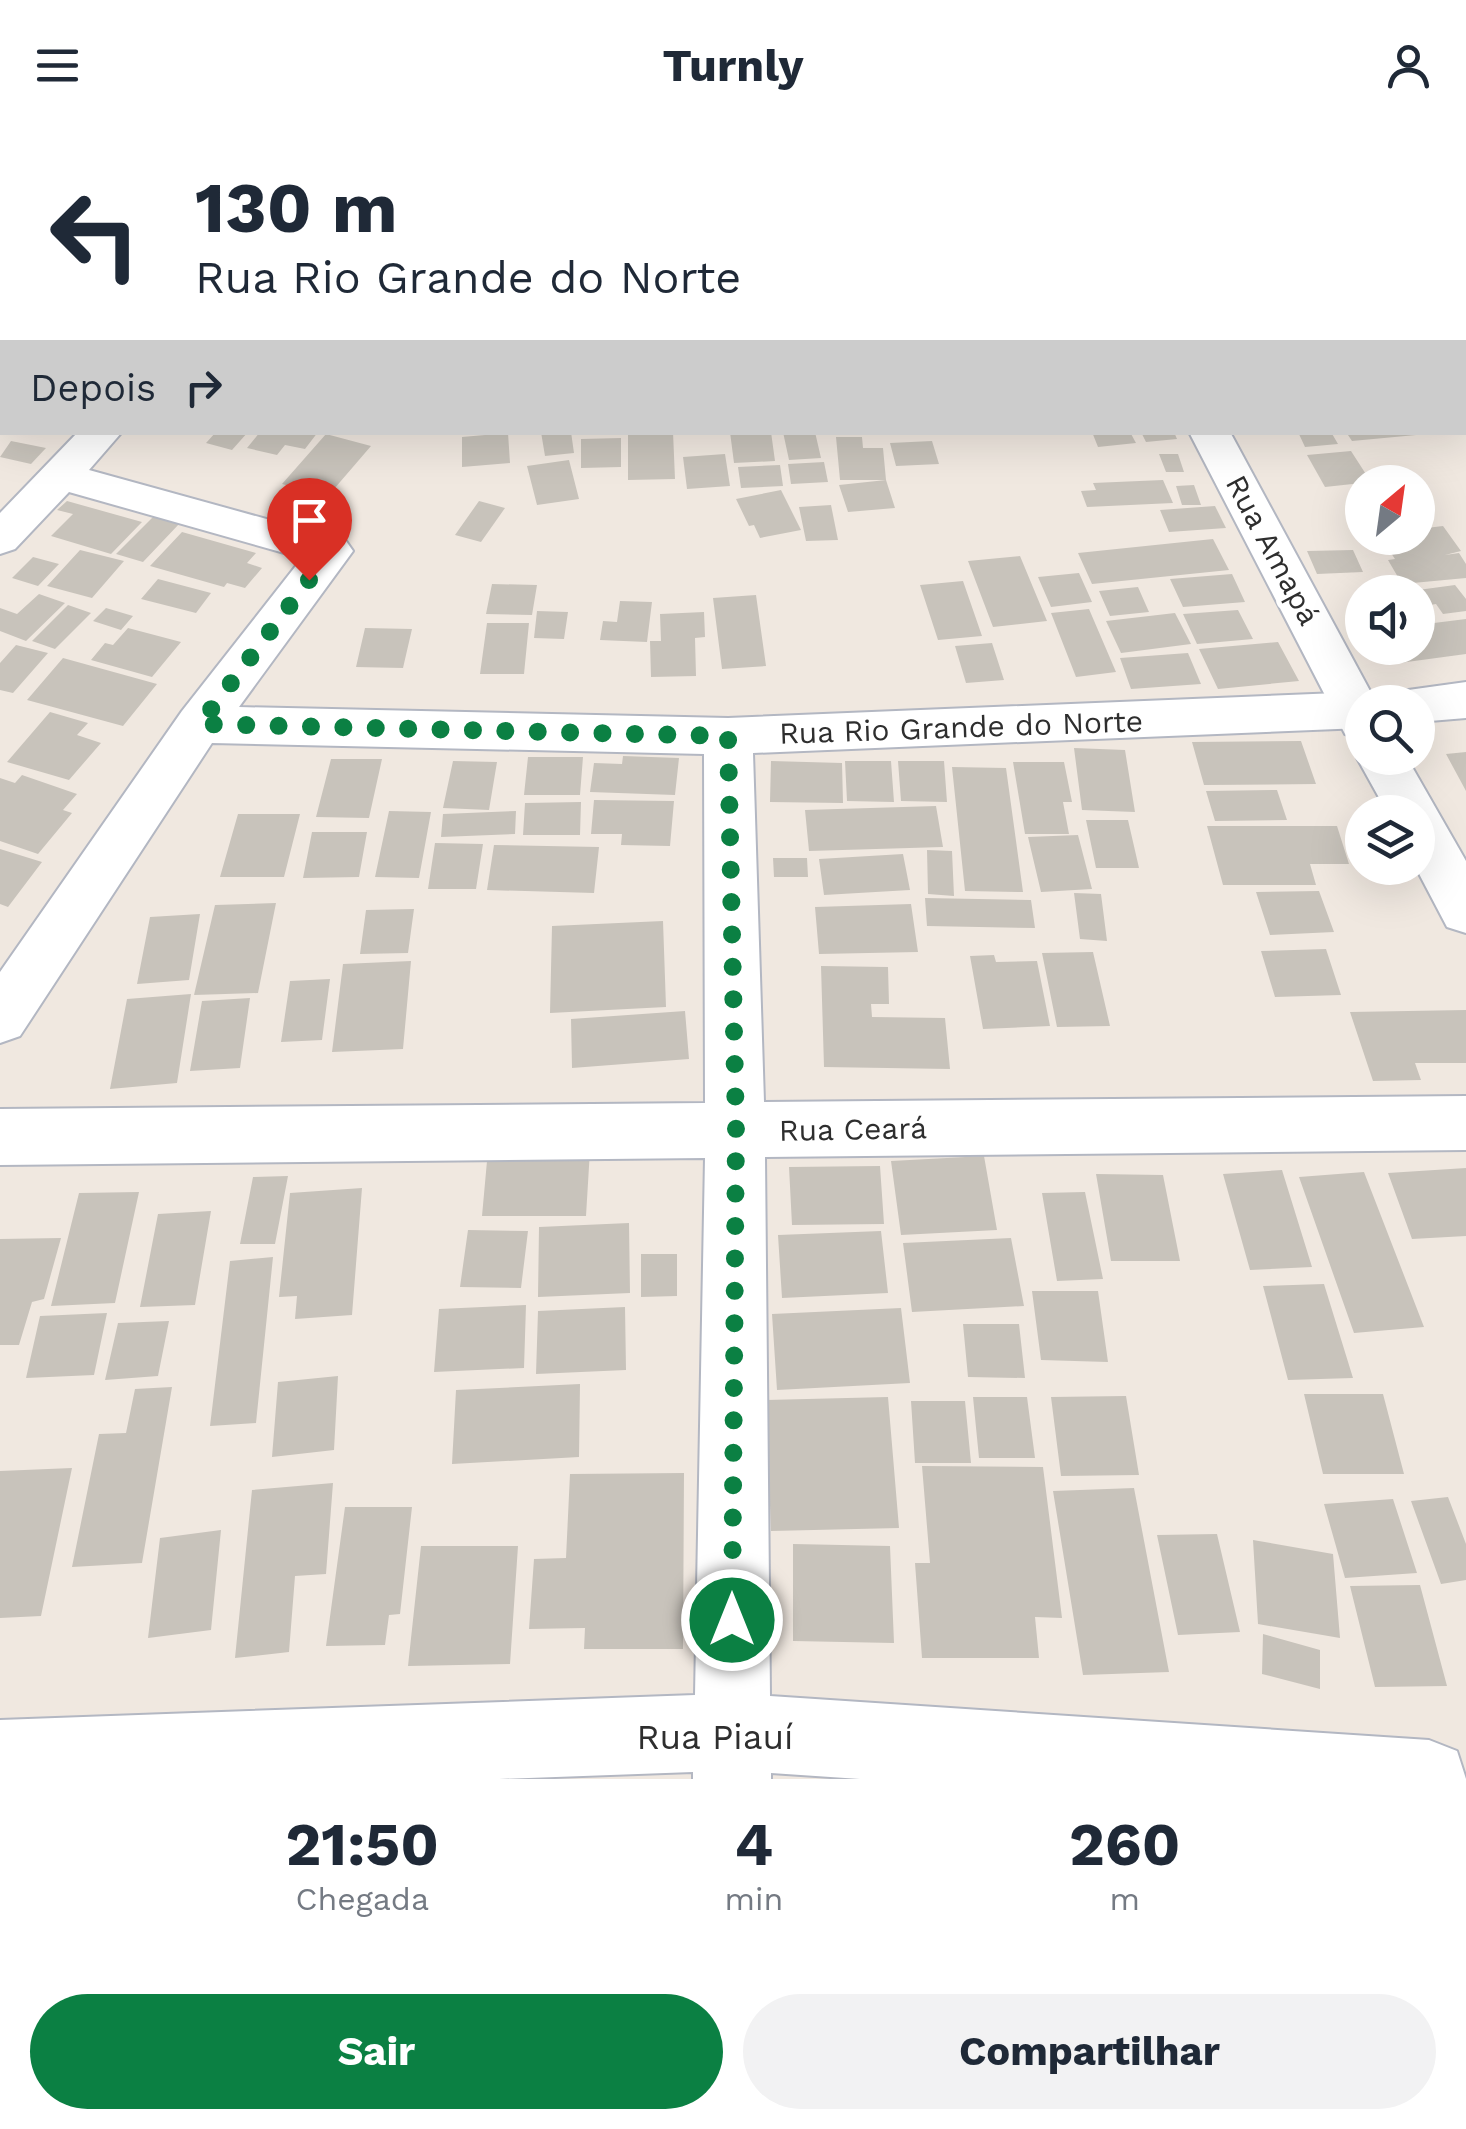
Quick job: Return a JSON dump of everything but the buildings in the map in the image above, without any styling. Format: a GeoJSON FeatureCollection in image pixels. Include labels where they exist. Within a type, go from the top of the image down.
{"type":"FeatureCollection","features":[{"type":"Feature","properties":{"kind":"street"},"geometry":{"type":"LineString","coordinates":[[0,539],[99,435]]}},
{"type":"Feature","properties":{"kind":"street","name":"Rua Amapá"},"geometry":{"type":"LineString","coordinates":[[1212,435],[1345,686]]}},
{"type":"Feature","properties":{"kind":"street"},"geometry":{"type":"LineString","coordinates":[[0,1018],[200,724],[331,551],[61,476]]}},
{"type":"Feature","properties":{"kind":"street"},"geometry":{"type":"LineString","coordinates":[[1435,703],[1466,700]]}},
{"type":"Feature","properties":{"kind":"street","name":"Rua Rio Grande do Norte"},"geometry":{"type":"LineString","coordinates":[[200,724],[728,736],[1345,715]]}},
{"type":"Feature","properties":{"kind":"street"},"geometry":{"type":"LineString","coordinates":[[728,736],[736,1130],[732,1756]]}},
{"type":"Feature","properties":{"kind":"street"},"geometry":{"type":"LineString","coordinates":[[1435,854],[1466,911]]}},
{"type":"Feature","properties":{"kind":"street","name":"Rua Ceará"},"geometry":{"type":"LineString","coordinates":[[0,1137],[1466,1123]]}},
{"type":"Feature","properties":{"kind":"street","name":"Rua Piauí"},"geometry":{"type":"LineString","coordinates":[[0,1759],[732,1756],[1428,1779]]}},
{"type":"Feature","properties":{"kind":"route"},"geometry":{"type":"LineString","coordinates":[[309,580],[200,724],[728,736],[736,1130],[732,1620]]}}]}
